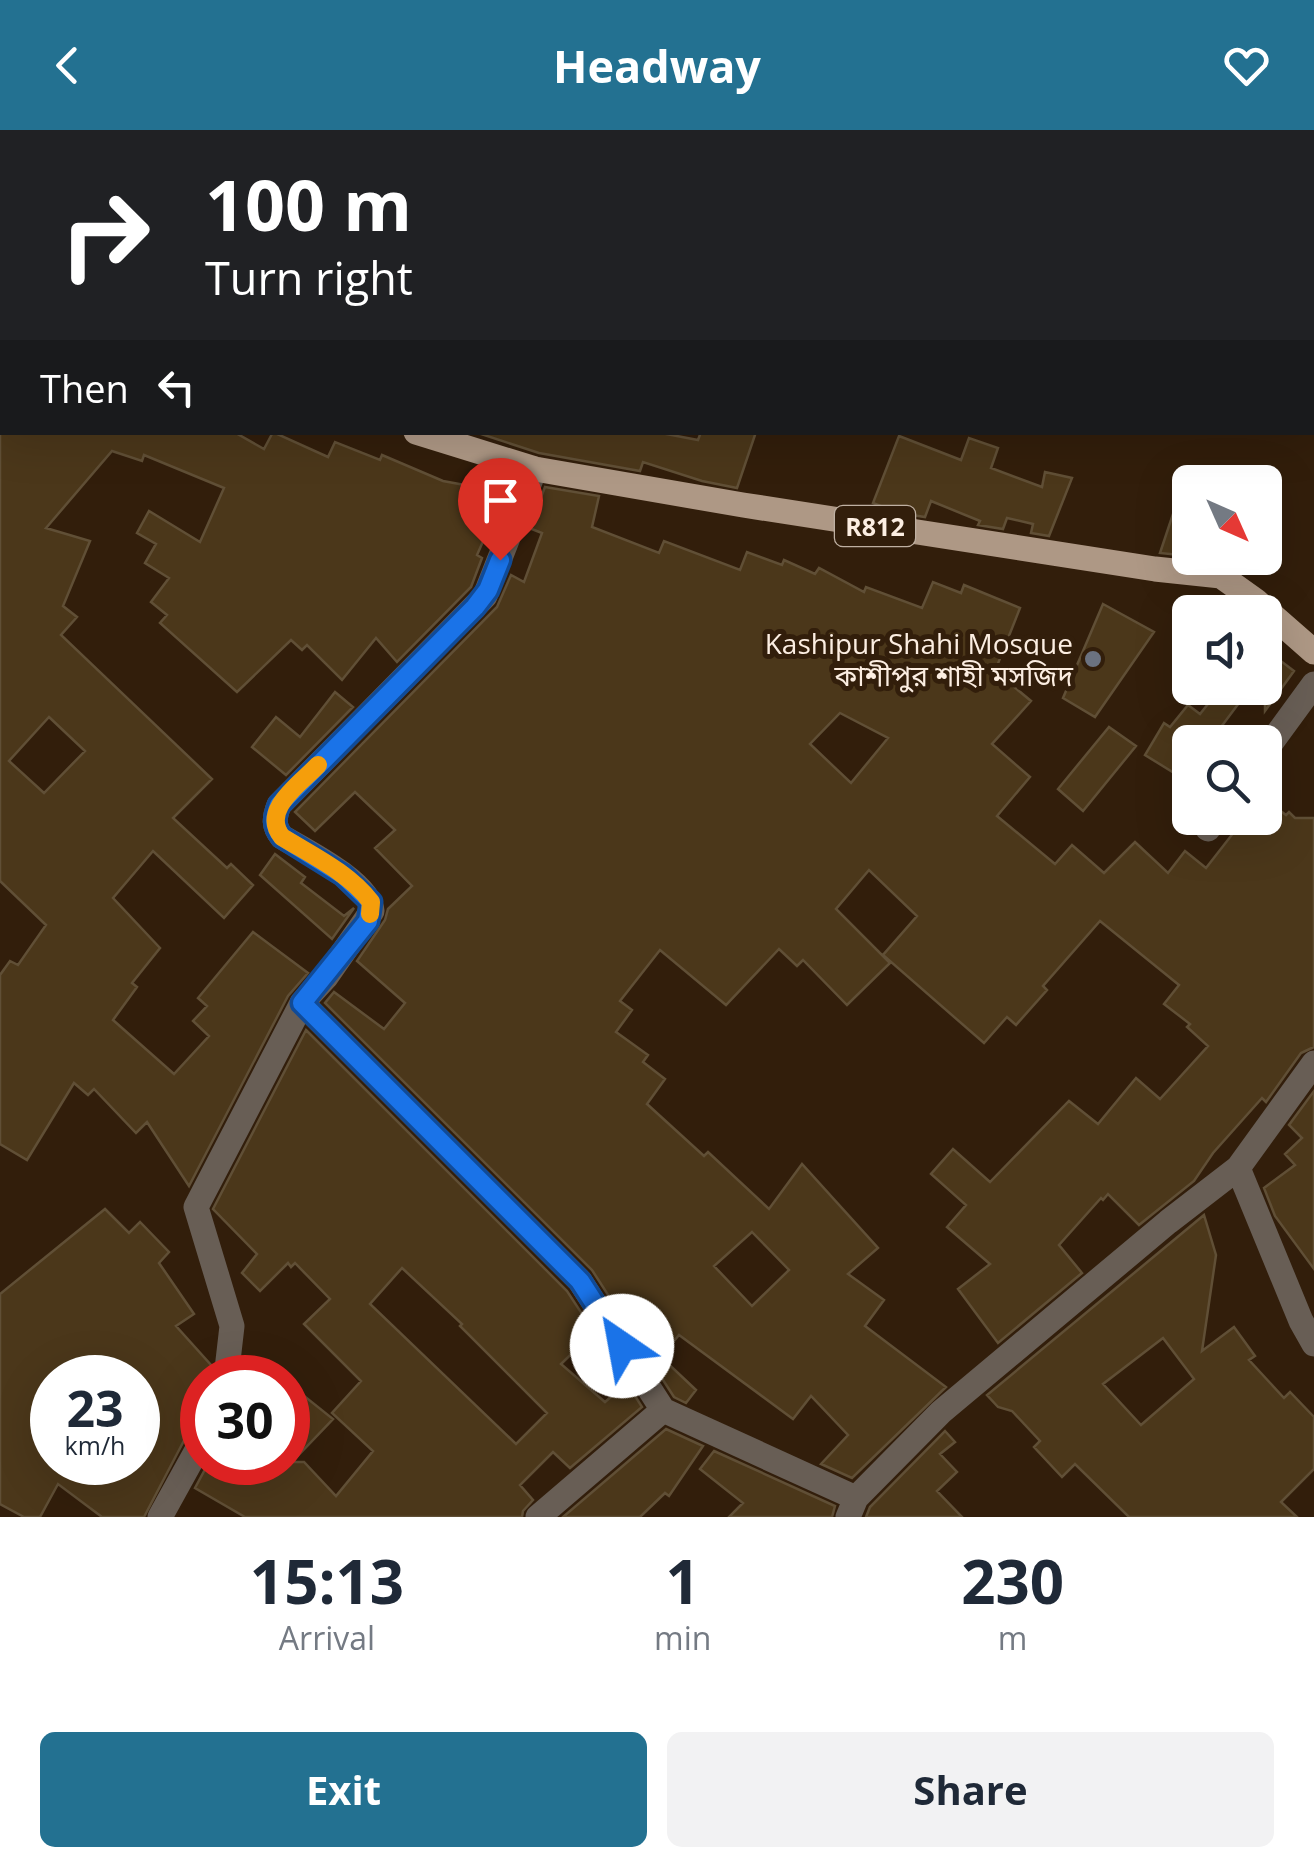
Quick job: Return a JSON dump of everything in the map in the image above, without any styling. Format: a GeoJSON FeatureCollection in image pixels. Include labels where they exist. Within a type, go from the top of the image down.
{"type":"FeatureCollection","features":[{"type":"Feature","properties":{"kind":"main road","name":"R812"},"geometry":{"type":"LineString","coordinates":[[426,435],[534,469],[742,506],[1220,576],[1256,601],[1314,652]]}},
{"type":"Feature","properties":{"kind":"street"},"geometry":{"type":"LineString","coordinates":[[229,1355],[232,1326],[196,1207],[302,1003],[368,921],[371,902],[343,875],[282,837],[274,817],[279,805],[485,596],[534,469]]}},
{"type":"Feature","properties":{"kind":"street"},"geometry":{"type":"LineString","coordinates":[[1282,728],[1314,684]]}},
{"type":"Feature","properties":{"kind":"street"},"geometry":{"type":"LineString","coordinates":[[302,1003],[580,1281],[663,1410],[852,1507],[941,1412],[1238,1168],[1314,1063]]}},
{"type":"Feature","properties":{"kind":"street"},"geometry":{"type":"LineString","coordinates":[[1238,1168],[1314,1344]]}},
{"type":"Feature","properties":{"kind":"street"},"geometry":{"type":"LineString","coordinates":[[538,1517],[663,1410]]}},
{"type":"Feature","properties":{"kind":"street"},"geometry":{"type":"LineString","coordinates":[[160,1517],[180,1481]]}},
{"type":"Feature","properties":{"kind":"building"},"geometry":{"type":"Polygon","coordinates":[[[0,435],[239,435],[264,449],[271,435],[280,435],[328,457],[335,442],[380,460],[382,455],[443,481],[481,488],[466,519],[488,530],[477,555],[482,558],[471,587],[397,662],[376,638],[342,680],[307,645],[302,650],[291,640],[237,692],[160,623],[167,615],[151,602],[169,578],[145,563],[156,544],[137,533],[149,511],[200,542],[224,488],[144,455],[142,461],[112,451],[46,528],[90,541],[63,606],[77,617],[61,635],[212,779],[173,818],[227,868],[231,864],[253,885],[224,918],[153,851],[113,898],[160,948],[132,983],[137,987],[113,1020],[174,1074],[209,1036],[193,1021],[207,1006],[198,998],[253,932],[308,973],[288,996],[189,1186],[147,1122],[136,1133],[94,1089],[88,1095],[74,1083],[27,1160],[0,1144],[0,975],[10,961],[18,965],[46,925],[0,881],[0,435]],[[49,717],[9,761],[44,793],[85,751],[49,717]]]}},
{"type":"Feature","properties":{"kind":"building"},"geometry":{"type":"Polygon","coordinates":[[[484,435],[672,435],[698,440],[700,435],[755,435],[737,488],[643,462],[640,471],[539,453],[484,435]]]}},
{"type":"Feature","properties":{"kind":"building"},"geometry":{"type":"Polygon","coordinates":[[[899,436],[961,460],[969,438],[998,448],[991,468],[1042,487],[1045,472],[1072,478],[1049,536],[1031,533],[1033,524],[1007,518],[1003,529],[978,525],[980,521],[931,501],[925,517],[873,503],[899,436]]]}},
{"type":"Feature","properties":{"kind":"building"},"geometry":{"type":"Polygon","coordinates":[[[545,487],[599,496],[592,527],[659,553],[664,541],[740,570],[747,552],[782,565],[784,560],[815,574],[819,568],[864,592],[866,587],[922,608],[933,582],[961,593],[964,585],[1020,608],[995,671],[1031,701],[992,744],[1030,777],[997,816],[1055,864],[1072,845],[1104,873],[1135,842],[1168,873],[1185,851],[1206,868],[1232,835],[1282,835],[1282,812],[1295,818],[1314,818],[1314,1047],[1301,1053],[1266,1102],[1262,1098],[1213,1153],[1194,1181],[1139,1225],[1108,1194],[1101,1198],[1059,1245],[1082,1273],[998,1343],[958,1289],[990,1264],[947,1227],[966,1205],[931,1174],[953,1149],[990,1182],[1069,1101],[1098,1124],[1136,1078],[1160,1099],[1208,1046],[1187,1027],[1190,1024],[1164,1004],[1179,985],[1100,921],[1043,986],[1047,990],[1016,1025],[1007,1017],[984,1043],[883,955],[917,916],[869,870],[836,909],[890,963],[847,1005],[803,960],[797,966],[779,949],[726,1005],[660,950],[620,1001],[632,1010],[616,1032],[648,1055],[643,1062],[665,1079],[647,1104],[704,1156],[708,1152],[769,1209],[802,1164],[878,1248],[848,1274],[884,1300],[865,1326],[946,1387],[852,1478],[821,1464],[848,1435],[811,1396],[793,1419],[679,1335],[661,1357],[696,1390],[686,1403],[674,1397],[592,1270],[325,1003],[334,992],[384,1029],[405,1003],[357,961],[385,920],[388,909],[412,886],[375,848],[395,830],[355,792],[315,831],[295,812],[497,607],[511,575],[524,582],[542,533],[529,528],[545,487]],[[840,713],[810,744],[851,783],[888,738],[840,713]],[[752,1232],[714,1266],[752,1306],[789,1270],[752,1232]]]}},
{"type":"Feature","properties":{"kind":"building"},"geometry":{"type":"Polygon","coordinates":[[[1172,517],[1172,554],[1160,553],[1172,517]]]}},
{"type":"Feature","properties":{"kind":"building","name":"Kashipur Shahi Mosque কাশীপুর শাহী মসজিদ"},"geometry":{"type":"Polygon","coordinates":[[[1103,604],[1154,632],[1095,717],[1063,698],[1103,604]]]}},
{"type":"Feature","properties":{"kind":"building"},"geometry":{"type":"Polygon","coordinates":[[[1282,662],[1294,671],[1282,688],[1282,662]]]}},
{"type":"Feature","properties":{"kind":"building"},"geometry":{"type":"Polygon","coordinates":[[[335,692],[353,707],[286,775],[252,747],[276,717],[300,737],[335,692]]]}},
{"type":"Feature","properties":{"kind":"building"},"geometry":{"type":"Polygon","coordinates":[[[1188,705],[1200,714],[1207,705],[1238,705],[1222,725],[1172,725],[1172,772],[1145,755],[1164,723],[1170,727],[1188,705]]]}},
{"type":"Feature","properties":{"kind":"building"},"geometry":{"type":"Polygon","coordinates":[[[1109,727],[1136,746],[1083,811],[1058,789],[1109,727]]]}},
{"type":"Feature","properties":{"kind":"building"},"geometry":{"type":"Polygon","coordinates":[[[275,854],[305,877],[301,883],[344,916],[354,908],[332,939],[260,875],[275,854]]]}},
{"type":"Feature","properties":{"kind":"building"},"geometry":{"type":"Polygon","coordinates":[[[306,1030],[567,1291],[594,1332],[561,1364],[605,1402],[627,1383],[642,1407],[570,1468],[553,1452],[520,1485],[533,1500],[522,1517],[245,1517],[195,1488],[197,1485],[310,1485],[310,1468],[336,1496],[373,1451],[332,1413],[361,1381],[304,1324],[330,1299],[295,1263],[291,1267],[288,1263],[260,1291],[242,1273],[257,1254],[213,1209],[306,1030]],[[402,1268],[370,1304],[516,1444],[547,1413],[402,1268]]]}},
{"type":"Feature","properties":{"kind":"building"},"geometry":{"type":"Polygon","coordinates":[[[1314,1091],[1314,1269],[1275,1216],[1264,1188],[1295,1165],[1285,1154],[1302,1138],[1289,1125],[1314,1091]]]}},
{"type":"Feature","properties":{"kind":"building"},"geometry":{"type":"Polygon","coordinates":[[[105,1209],[129,1233],[140,1222],[169,1252],[159,1263],[194,1314],[176,1326],[202,1355],[180,1355],[180,1448],[144,1517],[102,1517],[59,1485],[160,1485],[160,1355],[30,1355],[30,1485],[57,1485],[40,1517],[24,1517],[0,1504],[0,1294],[105,1209]]]}},
{"type":"Feature","properties":{"kind":"building"},"geometry":{"type":"Polygon","coordinates":[[[1204,1215],[1216,1255],[1202,1351],[1234,1327],[1255,1356],[1249,1360],[1284,1398],[1290,1392],[1314,1417],[1314,1469],[1281,1502],[1297,1517],[1129,1517],[1075,1464],[1062,1477],[1034,1447],[1040,1441],[1012,1411],[998,1407],[987,1395],[1204,1215]],[[1163,1338],[1103,1384],[1141,1425],[1194,1379],[1163,1338]]]}},
{"type":"Feature","properties":{"kind":"building"},"geometry":{"type":"Polygon","coordinates":[[[310,1401],[333,1419],[310,1443],[310,1401]]]}},
{"type":"Feature","properties":{"kind":"building"},"geometry":{"type":"Polygon","coordinates":[[[666,1429],[703,1446],[669,1496],[665,1493],[640,1517],[563,1517],[666,1429]]]}},
{"type":"Feature","properties":{"kind":"building"},"geometry":{"type":"Polygon","coordinates":[[[945,1431],[955,1442],[940,1454],[957,1472],[937,1491],[962,1517],[866,1517],[870,1507],[945,1431]]]}},
{"type":"Feature","properties":{"kind":"building"},"geometry":{"type":"Polygon","coordinates":[[[714,1451],[835,1506],[832,1517],[729,1517],[743,1503],[700,1469],[714,1451]]]}},
{"type":"Feature","properties":{"kind":"slow traffic"},"geometry":{"type":"LineString","coordinates":[[318,765],[279,805],[274,817],[276,829],[282,837],[364,892],[371,902],[370,914]]}},
{"type":"Feature","properties":{"kind":"place","name":"Kashipur Shahi Mosque কাশীপুর শাহী মসজিদ"},"geometry":{"type":"Point","coordinates":[1093,659]}},
{"type":"Feature","properties":{"kind":"route"},"geometry":{"type":"LineString","coordinates":[[500,560],[485,596],[459,625],[279,805],[274,817],[282,837],[343,875],[371,902],[368,921],[302,1003],[580,1281],[622,1346]]}}]}
